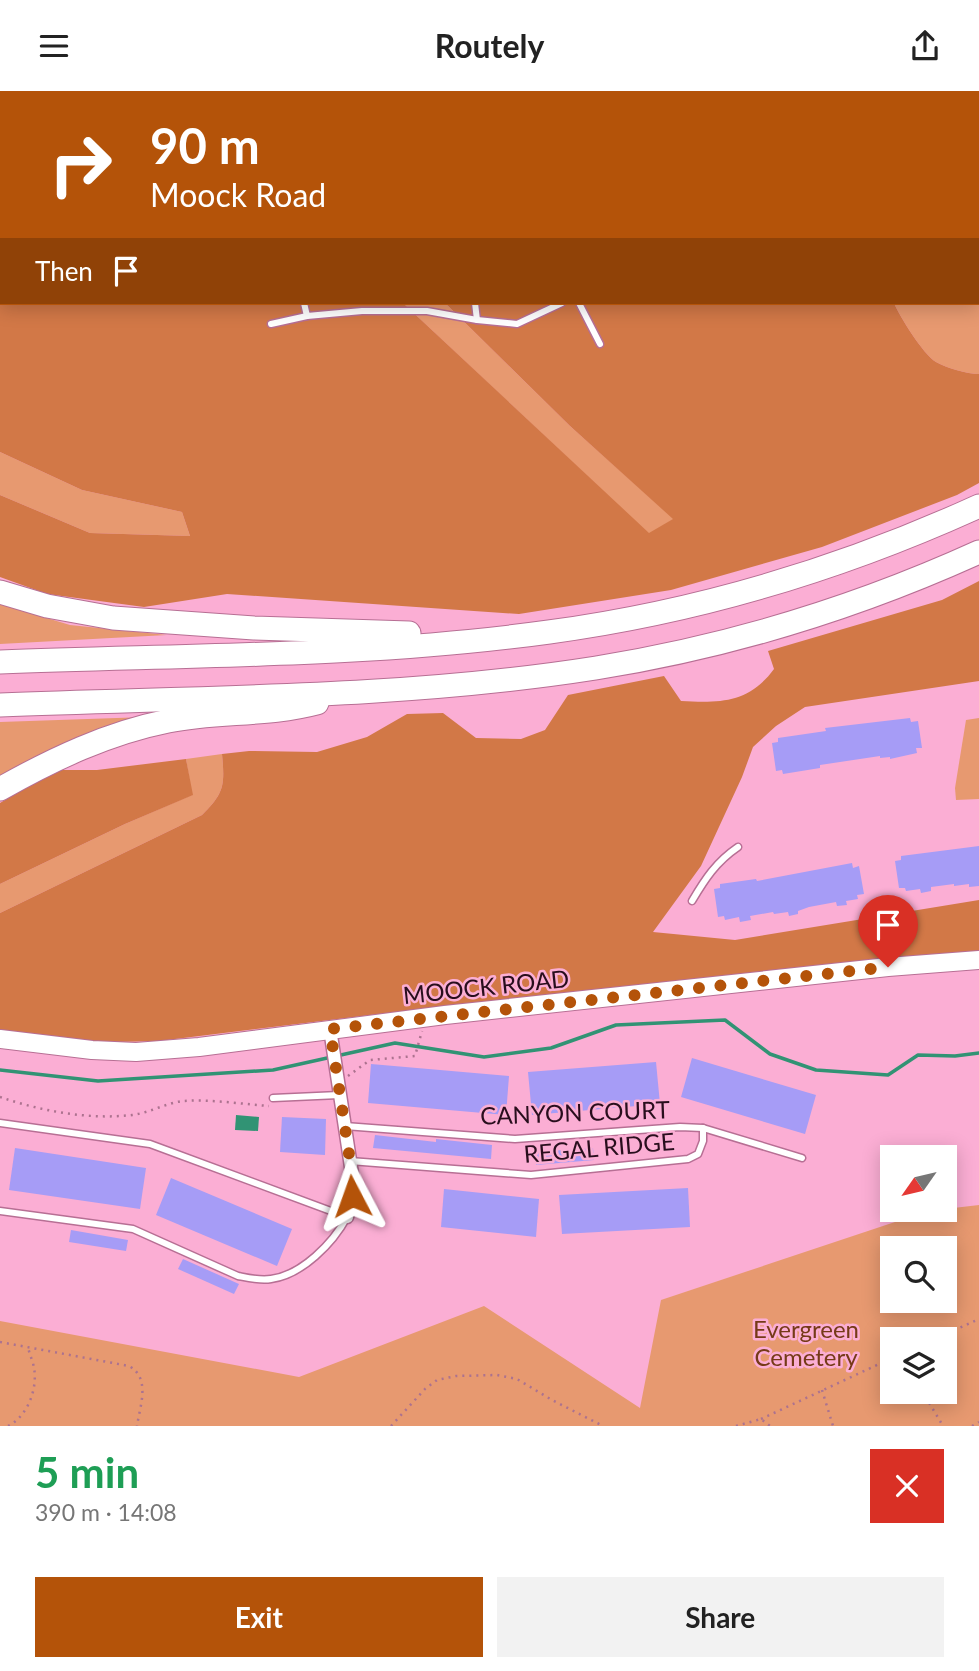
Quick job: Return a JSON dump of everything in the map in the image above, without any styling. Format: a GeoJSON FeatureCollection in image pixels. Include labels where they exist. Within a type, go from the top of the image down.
{"type":"FeatureCollection","features":[{"type":"Feature","properties":{"kind":"highway"},"geometry":{"type":"LineString","coordinates":[[0,662],[326,650],[449,643],[551,632],[705,601],[818,569],[888,544],[979,506]]}},
{"type":"Feature","properties":{"kind":"highway"},"geometry":{"type":"LineString","coordinates":[[0,705],[429,687],[596,667],[778,626],[860,600],[979,552]]}},
{"type":"Feature","properties":{"kind":"highway"},"geometry":{"type":"LineString","coordinates":[[0,592],[47,606],[113,618],[254,628],[405,632],[449,643]]}},
{"type":"Feature","properties":{"kind":"highway"},"geometry":{"type":"LineString","coordinates":[[0,789],[73,750],[131,730],[169,720],[295,709],[372,690]]}},
{"type":"Feature","properties":{"kind":"main road","name":"MOOCK ROAD"},"geometry":{"type":"LineString","coordinates":[[0,1039],[92,1050],[136,1052],[199,1047],[331,1036],[888,967],[979,960]]}},
{"type":"Feature","properties":{"kind":"street"},"geometry":{"type":"LineString","coordinates":[[331,1036],[350,1161],[352,1196],[347,1217]]}},
{"type":"Feature","properties":{"kind":"lane"},"geometry":{"type":"LineString","coordinates":[[304,305],[307,316]]}},
{"type":"Feature","properties":{"kind":"lane"},"geometry":{"type":"LineString","coordinates":[[475,305],[477,320]]}},
{"type":"Feature","properties":{"kind":"lane"},"geometry":{"type":"LineString","coordinates":[[271,324],[307,316],[362,311],[427,311],[517,324],[558,305]]}},
{"type":"Feature","properties":{"kind":"lane"},"geometry":{"type":"LineString","coordinates":[[580,305],[600,344]]}},
{"type":"Feature","properties":{"kind":"lane"},"geometry":{"type":"LineString","coordinates":[[692,901],[709,872],[738,847]]}},
{"type":"Feature","properties":{"kind":"lane"},"geometry":{"type":"LineString","coordinates":[[273,1098],[339,1094]]}},
{"type":"Feature","properties":{"kind":"lane"},"geometry":{"type":"LineString","coordinates":[[0,1123],[150,1144],[347,1217],[339,1231],[304,1265],[272,1279],[255,1279],[238,1276],[134,1229],[0,1211]]}},
{"type":"Feature","properties":{"kind":"lane","name":"CANYON COURT"},"geometry":{"type":"LineString","coordinates":[[345,1126],[515,1139],[680,1127],[703,1128],[802,1158]]}},
{"type":"Feature","properties":{"kind":"lane","name":"REGAL RIDGE"},"geometry":{"type":"LineString","coordinates":[[350,1161],[531,1175],[688,1159],[698,1154],[703,1141],[703,1128]]}},
{"type":"Feature","properties":{"kind":"path"},"geometry":{"type":"LineString","coordinates":[[339,1094],[348,1076],[370,1060],[415,1056],[421,1037]]}},
{"type":"Feature","properties":{"kind":"path"},"geometry":{"type":"LineString","coordinates":[[0,1097],[66,1113],[96,1115],[133,1115],[187,1101],[272,1106],[273,1098]]}},
{"type":"Feature","properties":{"kind":"path"},"geometry":{"type":"LineString","coordinates":[[957,1329],[979,1319]]}},
{"type":"Feature","properties":{"kind":"path"},"geometry":{"type":"LineString","coordinates":[[0,1342],[129,1366],[137,1371],[143,1383],[138,1426]]}},
{"type":"Feature","properties":{"kind":"path"},"geometry":{"type":"LineString","coordinates":[[8,1426],[17,1424],[27,1409],[34,1385],[34,1367],[28,1346]]}},
{"type":"Feature","properties":{"kind":"path"},"geometry":{"type":"LineString","coordinates":[[736,1426],[761,1419],[880,1363]]}},
{"type":"Feature","properties":{"kind":"path"},"geometry":{"type":"LineString","coordinates":[[391,1426],[425,1389],[437,1380],[456,1376],[497,1375],[517,1379],[603,1426]]}},
{"type":"Feature","properties":{"kind":"path"},"geometry":{"type":"LineString","coordinates":[[822,1390],[833,1426]]}},
{"type":"Feature","properties":{"kind":"path"},"geometry":{"type":"LineString","coordinates":[[930,1404],[943,1426]]}},
{"type":"Feature","properties":{"kind":"path"},"geometry":{"type":"LineString","coordinates":[[761,1419],[770,1426]]}},
{"type":"Feature","properties":{"kind":"path"},"geometry":{"type":"LineString","coordinates":[[972,1426],[979,1422]]}},
{"type":"Feature","properties":{"kind":"green space"},"geometry":{"type":"Polygon","coordinates":[[[405,305],[447,305],[570,426],[674,519],[649,534],[405,305]]]}},
{"type":"Feature","properties":{"kind":"green space"},"geometry":{"type":"Polygon","coordinates":[[[895,305],[979,305],[979,374],[936,362],[912,335],[895,305]]]}},
{"type":"Feature","properties":{"kind":"green space"},"geometry":{"type":"Polygon","coordinates":[[[0,452],[82,490],[182,512],[190,536],[90,533],[0,495],[0,452]]]}},
{"type":"Feature","properties":{"kind":"green space"},"geometry":{"type":"Polygon","coordinates":[[[0,604],[70,625],[167,635],[0,644],[0,604]]]}},
{"type":"Feature","properties":{"kind":"green space"},"geometry":{"type":"Polygon","coordinates":[[[146,717],[0,780],[0,722],[146,717]]]}},
{"type":"Feature","properties":{"kind":"green space"},"geometry":{"type":"Polygon","coordinates":[[[979,718],[979,799],[956,800],[955,788],[966,720],[979,718]]]}},
{"type":"Feature","properties":{"kind":"green space"},"geometry":{"type":"Polygon","coordinates":[[[222,754],[223,782],[215,801],[202,815],[0,913],[0,884],[192,795],[186,759],[222,754]]]}},
{"type":"Feature","properties":{"kind":"green space","name":"Evergreen Cemetery"},"geometry":{"type":"Polygon","coordinates":[[[979,1205],[979,1426],[0,1426],[0,1321],[299,1377],[484,1306],[640,1408],[661,1300],[895,1222],[957,1222],[957,1208],[979,1205]]]}},
{"type":"Feature","properties":{"kind":"shaded area"},"geometry":{"type":"Polygon","coordinates":[[[0,305],[405,305],[649,533],[673,519],[570,426],[447,305],[895,305],[912,335],[931,358],[951,368],[979,374],[979,483],[957,495],[822,547],[671,590],[519,614],[227,594],[144,607],[47,594],[0,577],[0,495],[90,533],[190,536],[182,512],[82,490],[0,452],[0,305]]]}},
{"type":"Feature","properties":{"kind":"shaded area"},"geometry":{"type":"Polygon","coordinates":[[[979,581],[979,681],[805,707],[776,726],[753,747],[701,866],[653,932],[735,940],[979,900],[979,955],[379,1014],[159,1041],[69,1043],[0,1032],[0,913],[202,815],[215,801],[223,782],[222,754],[249,751],[317,752],[367,737],[407,714],[443,713],[476,738],[521,739],[545,730],[568,695],[664,676],[681,701],[733,699],[755,689],[774,669],[768,651],[942,600],[979,581]]]}},
{"type":"Feature","properties":{"kind":"shaded area"},"geometry":{"type":"Polygon","coordinates":[[[186,759],[193,795],[125,824],[0,884],[0,803],[55,770],[97,770],[186,759]]]}},
{"type":"Feature","properties":{"kind":"shaded area"},"geometry":{"type":"Polygon","coordinates":[[[236,1115],[259,1117],[258,1131],[235,1130],[236,1115]]]}},
{"type":"Feature","properties":{"kind":"building"},"geometry":{"type":"Polygon","coordinates":[[[910,718],[911,722],[918,721],[922,748],[916,748],[917,753],[890,759],[880,756],[820,765],[820,768],[783,774],[782,770],[776,771],[772,743],[778,742],[778,738],[826,731],[825,728],[910,718]]]}},
{"type":"Feature","properties":{"kind":"building"},"geometry":{"type":"Polygon","coordinates":[[[979,846],[979,886],[954,884],[931,887],[931,891],[921,893],[920,889],[906,891],[905,888],[899,888],[895,861],[901,860],[901,856],[979,846]]]}},
{"type":"Feature","properties":{"kind":"building"},"geometry":{"type":"Polygon","coordinates":[[[852,863],[853,868],[859,866],[864,894],[857,895],[858,899],[846,901],[847,905],[837,906],[836,902],[809,907],[789,916],[788,912],[773,912],[750,916],[751,920],[740,922],[739,917],[725,920],[724,916],[718,917],[714,889],[720,888],[720,884],[757,881],[852,863]]]}},
{"type":"Feature","properties":{"kind":"building"},"geometry":{"type":"Polygon","coordinates":[[[692,1058],[816,1095],[805,1134],[681,1097],[692,1058]]]}},
{"type":"Feature","properties":{"kind":"building"},"geometry":{"type":"Polygon","coordinates":[[[656,1062],[660,1104],[532,1115],[528,1072],[656,1062]]]}},
{"type":"Feature","properties":{"kind":"building"},"geometry":{"type":"Polygon","coordinates":[[[371,1064],[509,1076],[506,1115],[368,1103],[371,1064]]]}},
{"type":"Feature","properties":{"kind":"building"},"geometry":{"type":"Polygon","coordinates":[[[282,1117],[326,1119],[325,1155],[280,1152],[282,1117]]]}},
{"type":"Feature","properties":{"kind":"building"},"geometry":{"type":"Polygon","coordinates":[[[375,1135],[492,1145],[491,1159],[373,1148],[375,1135]]]}},
{"type":"Feature","properties":{"kind":"building"},"geometry":{"type":"Polygon","coordinates":[[[15,1148],[146,1168],[140,1209],[9,1190],[15,1148]]]}},
{"type":"Feature","properties":{"kind":"building"},"geometry":{"type":"Polygon","coordinates":[[[593,1148],[594,1160],[536,1165],[535,1152],[593,1148]]]}},
{"type":"Feature","properties":{"kind":"building"},"geometry":{"type":"Polygon","coordinates":[[[171,1178],[292,1229],[277,1266],[156,1215],[171,1178]]]}},
{"type":"Feature","properties":{"kind":"building"},"geometry":{"type":"Polygon","coordinates":[[[688,1188],[690,1227],[562,1234],[559,1195],[688,1188]]]}},
{"type":"Feature","properties":{"kind":"building"},"geometry":{"type":"Polygon","coordinates":[[[444,1189],[539,1199],[536,1237],[441,1227],[444,1189]]]}},
{"type":"Feature","properties":{"kind":"building"},"geometry":{"type":"Polygon","coordinates":[[[71,1230],[128,1240],[126,1251],[69,1242],[71,1230]]]}},
{"type":"Feature","properties":{"kind":"building"},"geometry":{"type":"Polygon","coordinates":[[[183,1259],[239,1284],[234,1294],[178,1269],[183,1259]]]}},
{"type":"Feature","properties":{"kind":"waterway"},"geometry":{"type":"LineString","coordinates":[[0,1070],[98,1081],[273,1070],[395,1043],[484,1057],[551,1048],[616,1025],[725,1020],[770,1054],[816,1070],[888,1075],[918,1055],[955,1056],[979,1053]]}},
{"type":"Feature","properties":{"kind":"route"},"geometry":{"type":"LineString","coordinates":[[352,1196],[353,1180],[330,1029],[888,967]]}}]}
